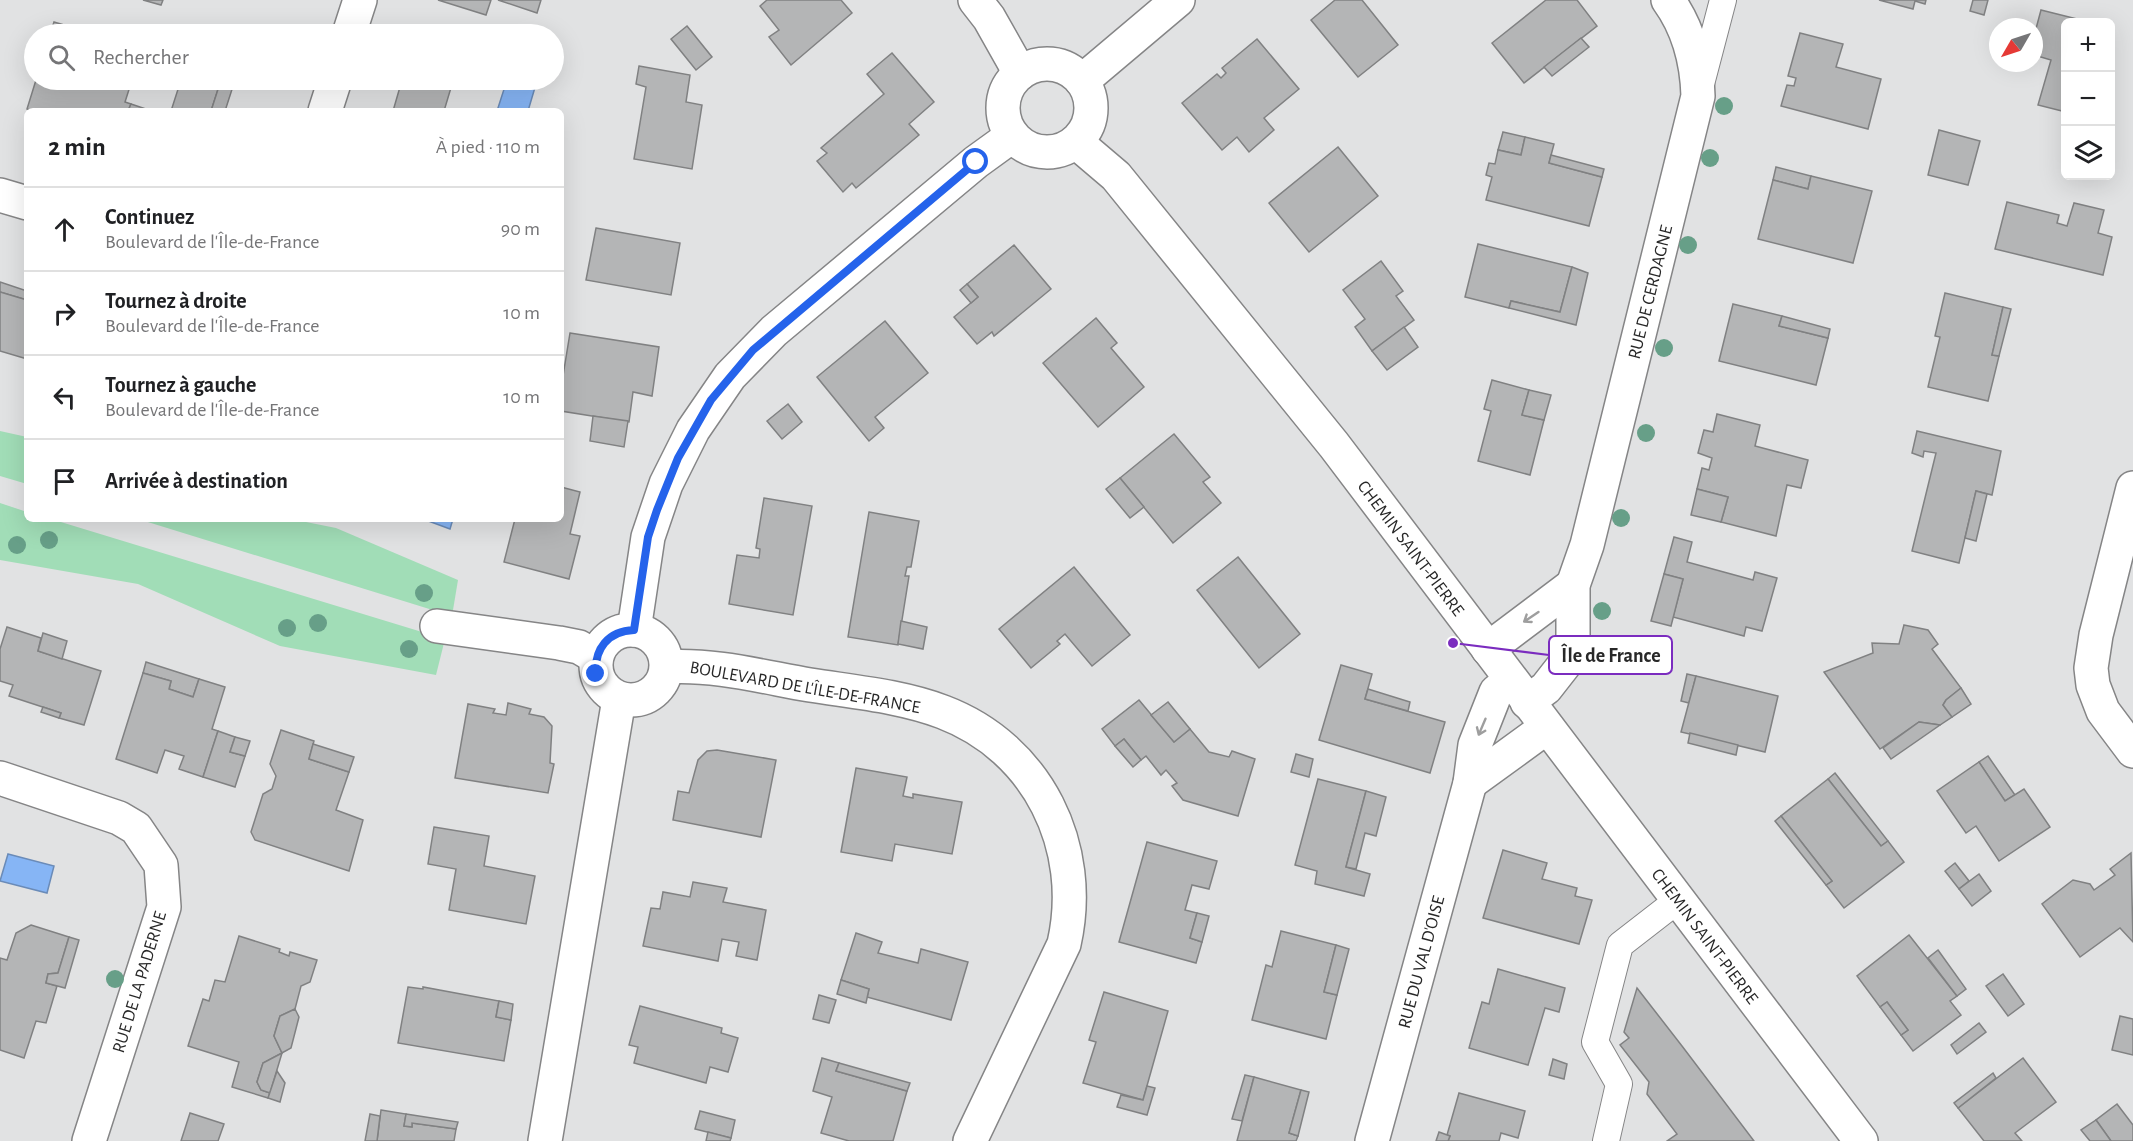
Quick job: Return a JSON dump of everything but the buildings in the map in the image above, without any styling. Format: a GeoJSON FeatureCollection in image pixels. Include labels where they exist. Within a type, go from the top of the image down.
{"type":"FeatureCollection","features":[{"type":"Feature","properties":{"kind":"street"},"geometry":{"type":"LineString","coordinates":[[352,24],[360,0]]}},
{"type":"Feature","properties":{"kind":"street"},"geometry":{"type":"LineString","coordinates":[[975,0],[989,18],[1020,73]]}},
{"type":"Feature","properties":{"kind":"street"},"geometry":{"type":"LineString","coordinates":[[1082,81],[1178,0]]}},
{"type":"Feature","properties":{"kind":"street","name":"RUE DE CERDAGNE"},"geometry":{"type":"LineString","coordinates":[[1519,691],[1546,688],[1564,665],[1573,638],[1573,585],[1587,545],[1698,96],[1696,69],[1689,40],[1668,0]]}},
{"type":"Feature","properties":{"kind":"street"},"geometry":{"type":"LineString","coordinates":[[1046,64],[1059,66],[1082,81],[1089,93],[1092,106],[1085,132],[1076,142],[1064,150],[1050,153],[1023,145],[1012,135],[1003,110],[1005,96],[1020,73],[1046,64]]}},
{"type":"Feature","properties":{"kind":"street"},"geometry":{"type":"LineString","coordinates":[[326,108],[332,90]]}},
{"type":"Feature","properties":{"kind":"street"},"geometry":{"type":"LineString","coordinates":[[545,1141],[619,699],[611,695],[600,682],[596,674],[596,657],[608,639],[620,632],[634,630],[648,537],[666,484],[693,430],[730,376],[774,332],[976,162],[1012,135]]}},
{"type":"Feature","properties":{"kind":"street","name":"CHEMIN SAINT-PIERRE"},"geometry":{"type":"LineString","coordinates":[[1076,142],[1116,176],[1334,445],[1861,1141]]}},
{"type":"Feature","properties":{"kind":"street"},"geometry":{"type":"LineString","coordinates":[[0,195],[24,202]]}},
{"type":"Feature","properties":{"kind":"street"},"geometry":{"type":"LineString","coordinates":[[2133,488],[2096,635],[2091,668],[2093,685],[2103,711],[2133,751]]}},
{"type":"Feature","properties":{"kind":"street"},"geometry":{"type":"LineString","coordinates":[[1488,649],[1573,585]]}},
{"type":"Feature","properties":{"kind":"street"},"geometry":{"type":"LineString","coordinates":[[437,626],[559,643],[579,647],[596,657]]}},
{"type":"Feature","properties":{"kind":"street","name":"BOULEVARD DE L'ÎLE-DE-FRANCE"},"geometry":{"type":"LineString","coordinates":[[619,699],[641,700],[651,695],[659,688],[667,667],[661,646],[644,632],[634,630]]}},
{"type":"Feature","properties":{"kind":"street","name":"BOULEVARD DE L'ÎLE-DE-FRANCE"},"geometry":{"type":"LineString","coordinates":[[667,667],[688,665],[730,671],[918,704],[974,726],[995,741],[1029,775],[1042,795],[1067,859],[1070,896],[1064,944],[970,1141]]}},
{"type":"Feature","properties":{"kind":"street","name":"RUE DU VAL D'OISE"},"geometry":{"type":"LineString","coordinates":[[1372,1141],[1470,783],[1474,746],[1496,692],[1519,691]]}},
{"type":"Feature","properties":{"kind":"street"},"geometry":{"type":"LineString","coordinates":[[1470,783],[1547,727]]}},
{"type":"Feature","properties":{"kind":"street","name":"RUE DE LA PADERNE"},"geometry":{"type":"LineString","coordinates":[[0,778],[119,818],[136,828],[160,865],[164,907],[89,1141]]}},
{"type":"Feature","properties":{"kind":"lane"},"geometry":{"type":"LineString","coordinates":[[1698,96],[1723,0]]}},
{"type":"Feature","properties":{"kind":"lane"},"geometry":{"type":"LineString","coordinates":[[1606,1141],[1619,1084],[1595,1042],[1620,945],[1678,900]]}},
{"type":"Feature","properties":{"kind":"green space"},"geometry":{"type":"Polygon","coordinates":[[[0,431],[24,436],[24,483],[0,476],[0,431]]]}},
{"type":"Feature","properties":{"kind":"green space"},"geometry":{"type":"Polygon","coordinates":[[[0,503],[24,511],[24,522],[61,522],[445,639],[436,675],[280,646],[138,584],[0,560],[0,503]]]}},
{"type":"Feature","properties":{"kind":"green space"},"geometry":{"type":"Polygon","coordinates":[[[148,522],[306,522],[336,528],[458,580],[452,616],[148,522]]]}},
{"type":"Feature","properties":{"kind":"water"},"geometry":{"type":"Polygon","coordinates":[[[504,90],[534,90],[529,108],[498,108],[504,90]]]}},
{"type":"Feature","properties":{"kind":"water"},"geometry":{"type":"Polygon","coordinates":[[[431,522],[452,522],[450,529],[431,522]]]}},
{"type":"Feature","properties":{"kind":"water"},"geometry":{"type":"Polygon","coordinates":[[[8,854],[54,866],[47,893],[0,881],[8,854]]]}},
{"type":"Feature","properties":{"kind":"place","name":"Île de France"},"geometry":{"type":"Point","coordinates":[1453,643]}},
{"type":"Feature","properties":{"kind":"route"},"geometry":{"type":"LineString","coordinates":[[596,674],[596,657],[603,644],[613,635],[626,630],[634,630],[639,584],[648,537],[657,510],[678,458],[711,400],[753,350],[976,162]]}}]}
